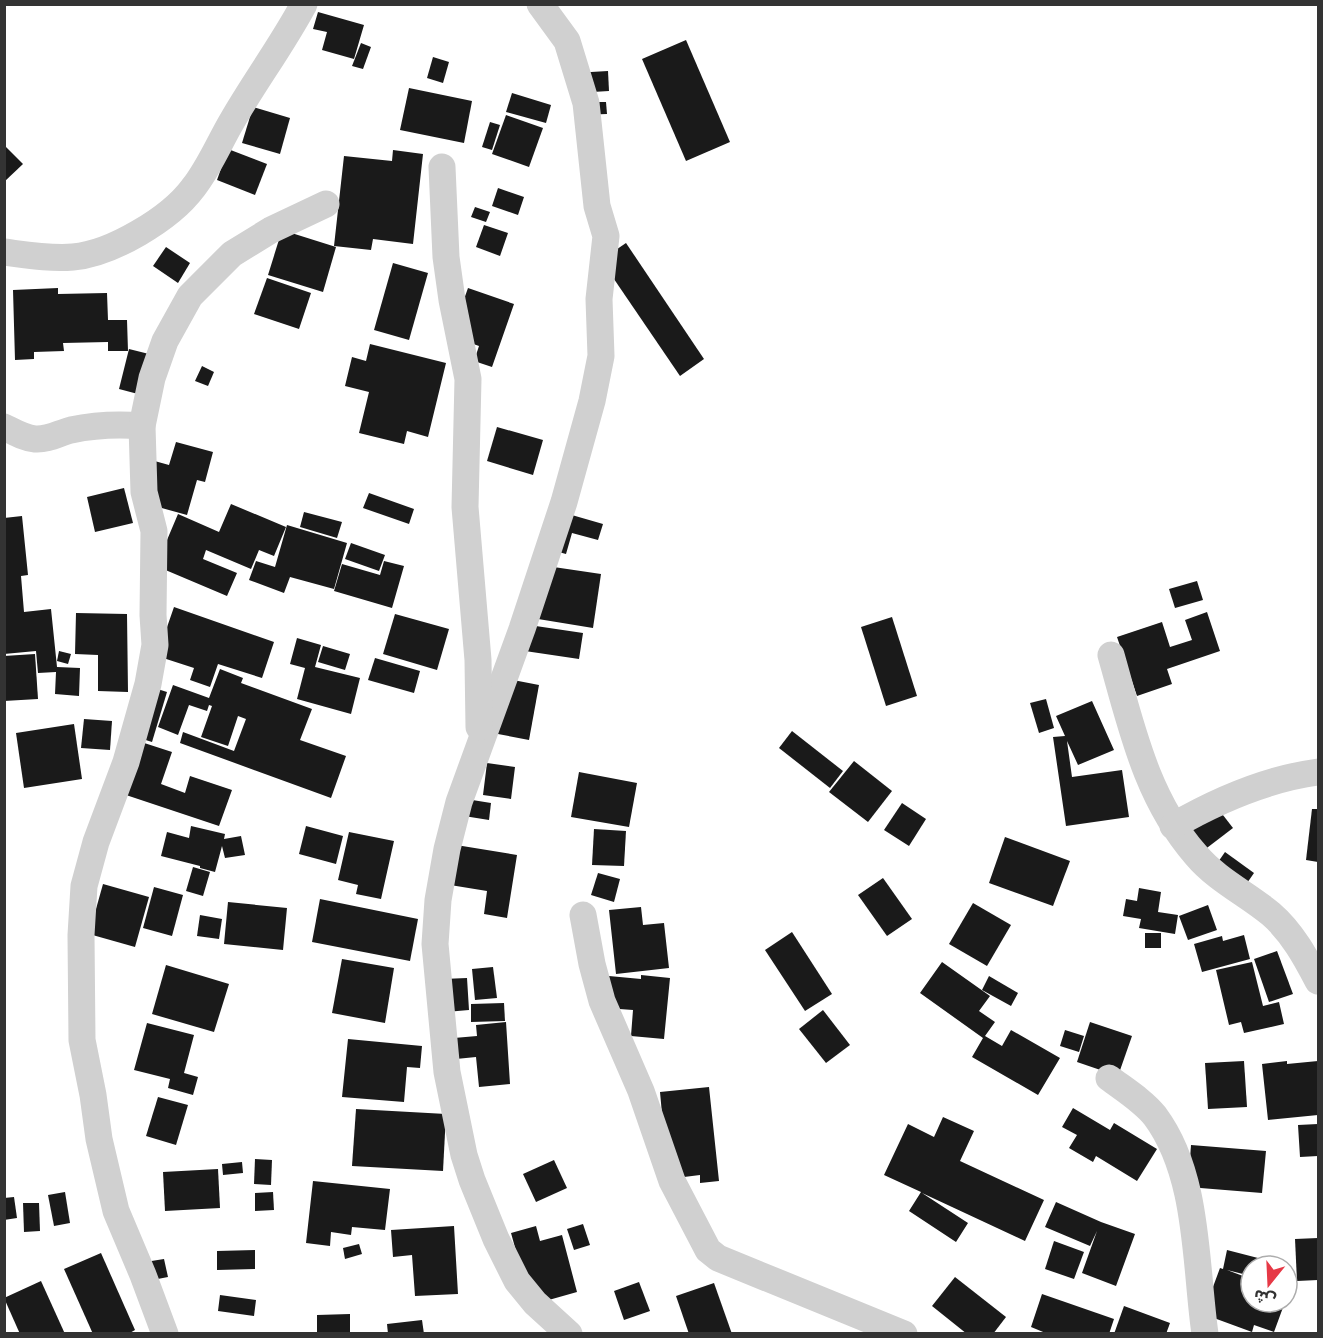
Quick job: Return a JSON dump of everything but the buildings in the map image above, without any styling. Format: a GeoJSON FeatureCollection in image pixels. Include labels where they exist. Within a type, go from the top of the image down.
{"type":"FeatureCollection","features":[{"type":"Feature","properties":{"kind":"street"},"geometry":{"type":"LineString","coordinates":[[4,252],[59,258],[84,255],[130,238],[182,201],[205,172],[232,121],[285,40],[304,4]]}},
{"type":"Feature","properties":{"kind":"street"},"geometry":{"type":"LineString","coordinates":[[540,4],[567,41],[586,103],[597,206],[606,236],[599,299],[601,356],[592,401],[564,502],[459,802],[447,849],[435,944],[447,1072],[464,1155],[496,1239],[517,1281],[526,1293],[569,1334]]}},
{"type":"Feature","properties":{"kind":"street"},"geometry":{"type":"LineString","coordinates":[[442,167],[447,268],[468,379],[465,507],[478,660],[479,746]]}},
{"type":"Feature","properties":{"kind":"street"},"geometry":{"type":"LineString","coordinates":[[165,1334],[116,1210],[99,1139],[82,1040],[81,935],[84,886],[96,842],[126,762],[148,684],[155,645],[154,531],[144,492],[142,426],[152,378],[165,341],[190,296],[232,254],[271,230],[326,204]]}},
{"type":"Feature","properties":{"kind":"street"},"geometry":{"type":"LineString","coordinates":[[4,427],[32,439],[42,439],[68,430],[91,426],[120,424],[142,426]]}},
{"type":"Feature","properties":{"kind":"street"},"geometry":{"type":"LineString","coordinates":[[1111,655],[1142,764],[1173,825],[1212,871],[1273,916],[1301,950],[1318,981]]}},
{"type":"Feature","properties":{"kind":"street"},"geometry":{"type":"LineString","coordinates":[[1173,825],[1239,793],[1300,774],[1318,772]]}},
{"type":"Feature","properties":{"kind":"street"},"geometry":{"type":"LineString","coordinates":[[583,915],[602,1001],[641,1091],[672,1181],[695,1228],[711,1253],[718,1258],[904,1334]]}},
{"type":"Feature","properties":{"kind":"street"},"geometry":{"type":"LineString","coordinates":[[1109,1078],[1155,1116],[1172,1144],[1187,1191],[1202,1292],[1205,1334]]}}]}
